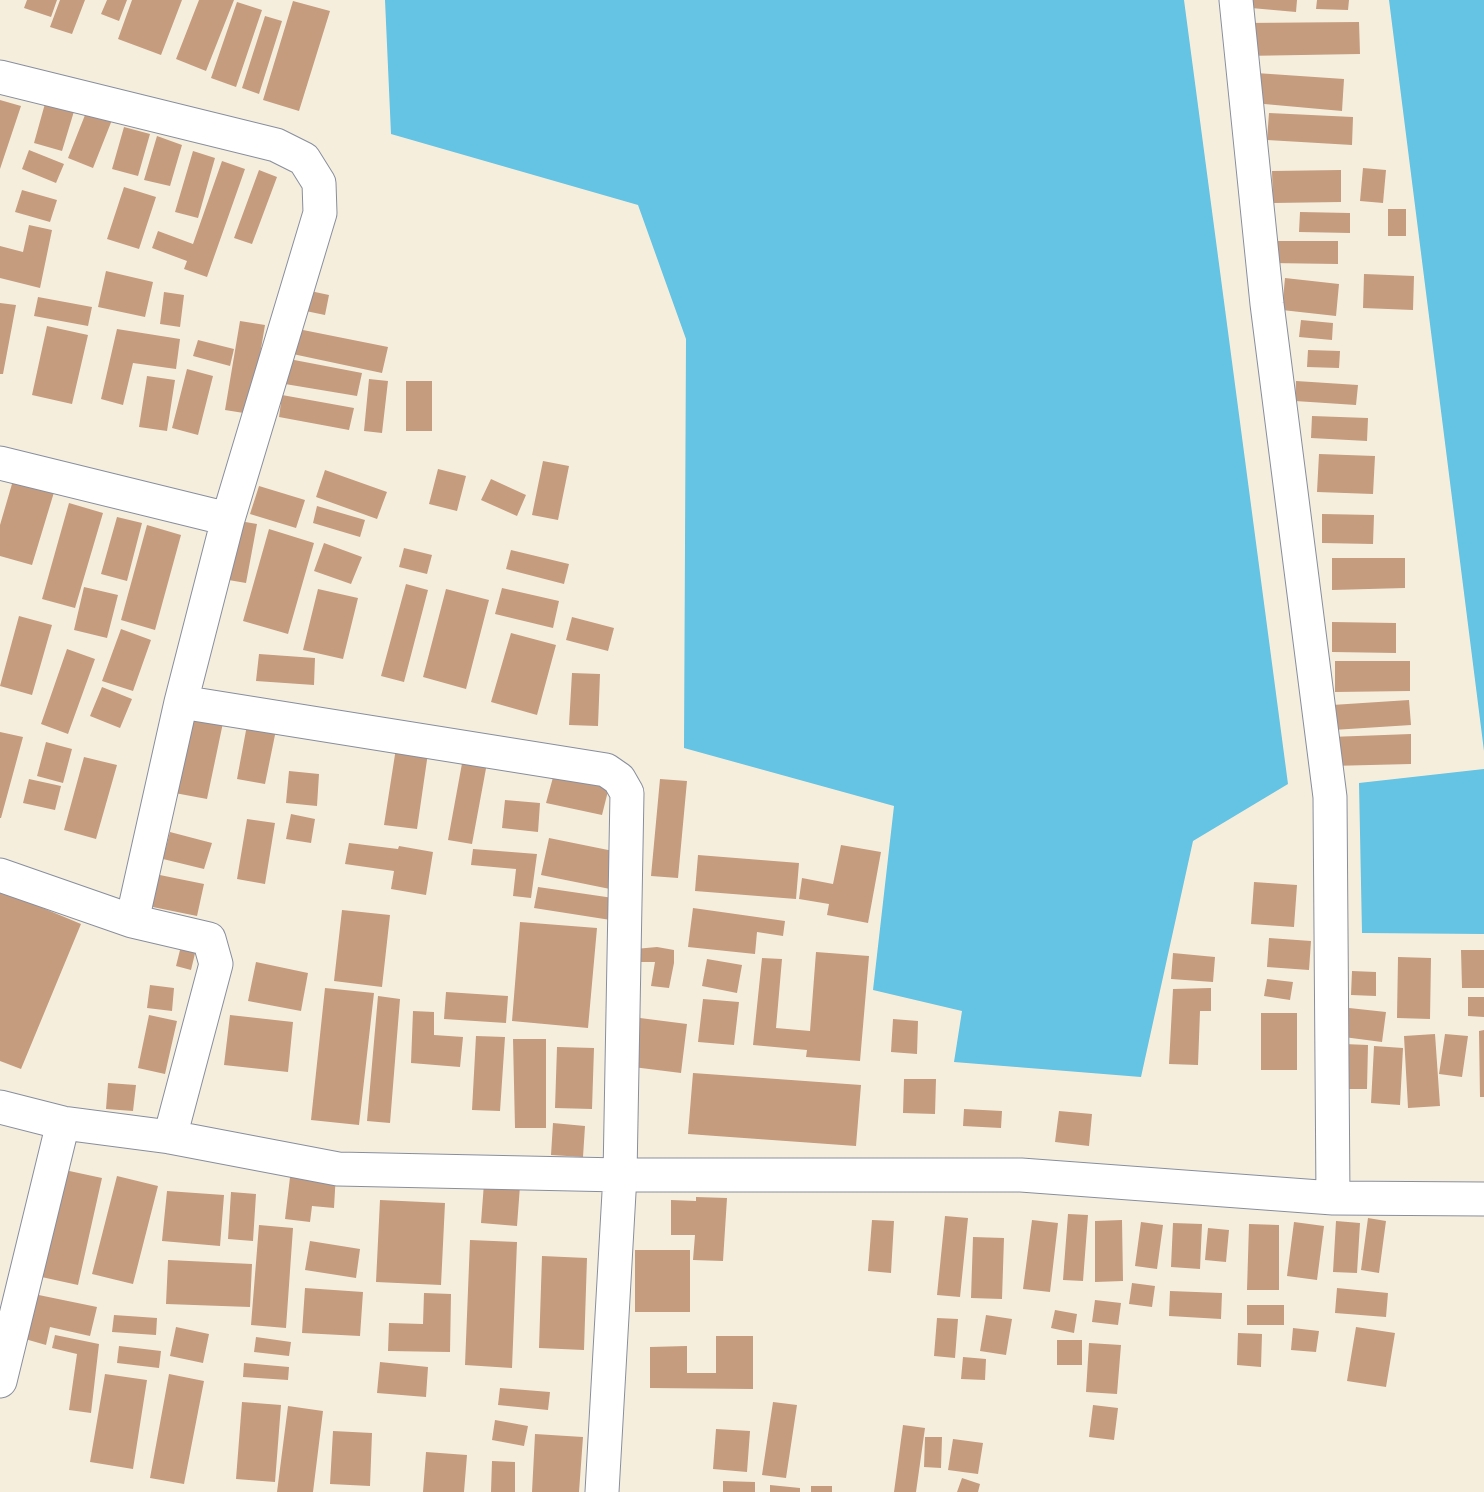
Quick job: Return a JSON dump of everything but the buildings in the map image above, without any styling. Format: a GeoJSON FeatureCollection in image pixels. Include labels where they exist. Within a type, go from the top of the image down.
{"type":"FeatureCollection","features":[{"type":"Feature","properties":{"kind":"street"},"geometry":{"type":"LineString","coordinates":[[1236,0],[1267,304],[1330,797],[1333,1198]]}},
{"type":"Feature","properties":{"kind":"street"},"geometry":{"type":"LineString","coordinates":[[0,78],[276,145],[304,159],[319,183],[320,213],[228,519],[182,702],[132,921]]}},
{"type":"Feature","properties":{"kind":"street"},"geometry":{"type":"LineString","coordinates":[[0,463],[228,519]]}},
{"type":"Feature","properties":{"kind":"street"},"geometry":{"type":"LineString","coordinates":[[182,702],[606,770],[619,779],[627,793],[620,1175],[602,1492]]}},
{"type":"Feature","properties":{"kind":"street"},"geometry":{"type":"LineString","coordinates":[[0,875],[132,921],[209,939],[216,964],[170,1137]]}},
{"type":"Feature","properties":{"kind":"street"},"geometry":{"type":"LineString","coordinates":[[0,1107],[63,1123],[170,1137],[338,1169],[620,1175],[1021,1175],[1333,1198],[1484,1199]]}},
{"type":"Feature","properties":{"kind":"street"},"geometry":{"type":"LineString","coordinates":[[0,1381],[63,1123]]}},
{"type":"Feature","properties":{"kind":"water"},"geometry":{"type":"Polygon","coordinates":[[[385,0],[1184,0],[1288,784],[1193,841],[1141,1077],[954,1062],[962,1011],[873,990],[894,806],[684,748],[686,339],[638,205],[391,134],[385,0]]]}},
{"type":"Feature","properties":{"kind":"water"},"geometry":{"type":"Polygon","coordinates":[[[1389,0],[1484,0],[1484,751],[1389,0]]]}},
{"type":"Feature","properties":{"kind":"water"},"geometry":{"type":"Polygon","coordinates":[[[1484,769],[1484,934],[1362,933],[1359,783],[1484,769]]]}}]}
